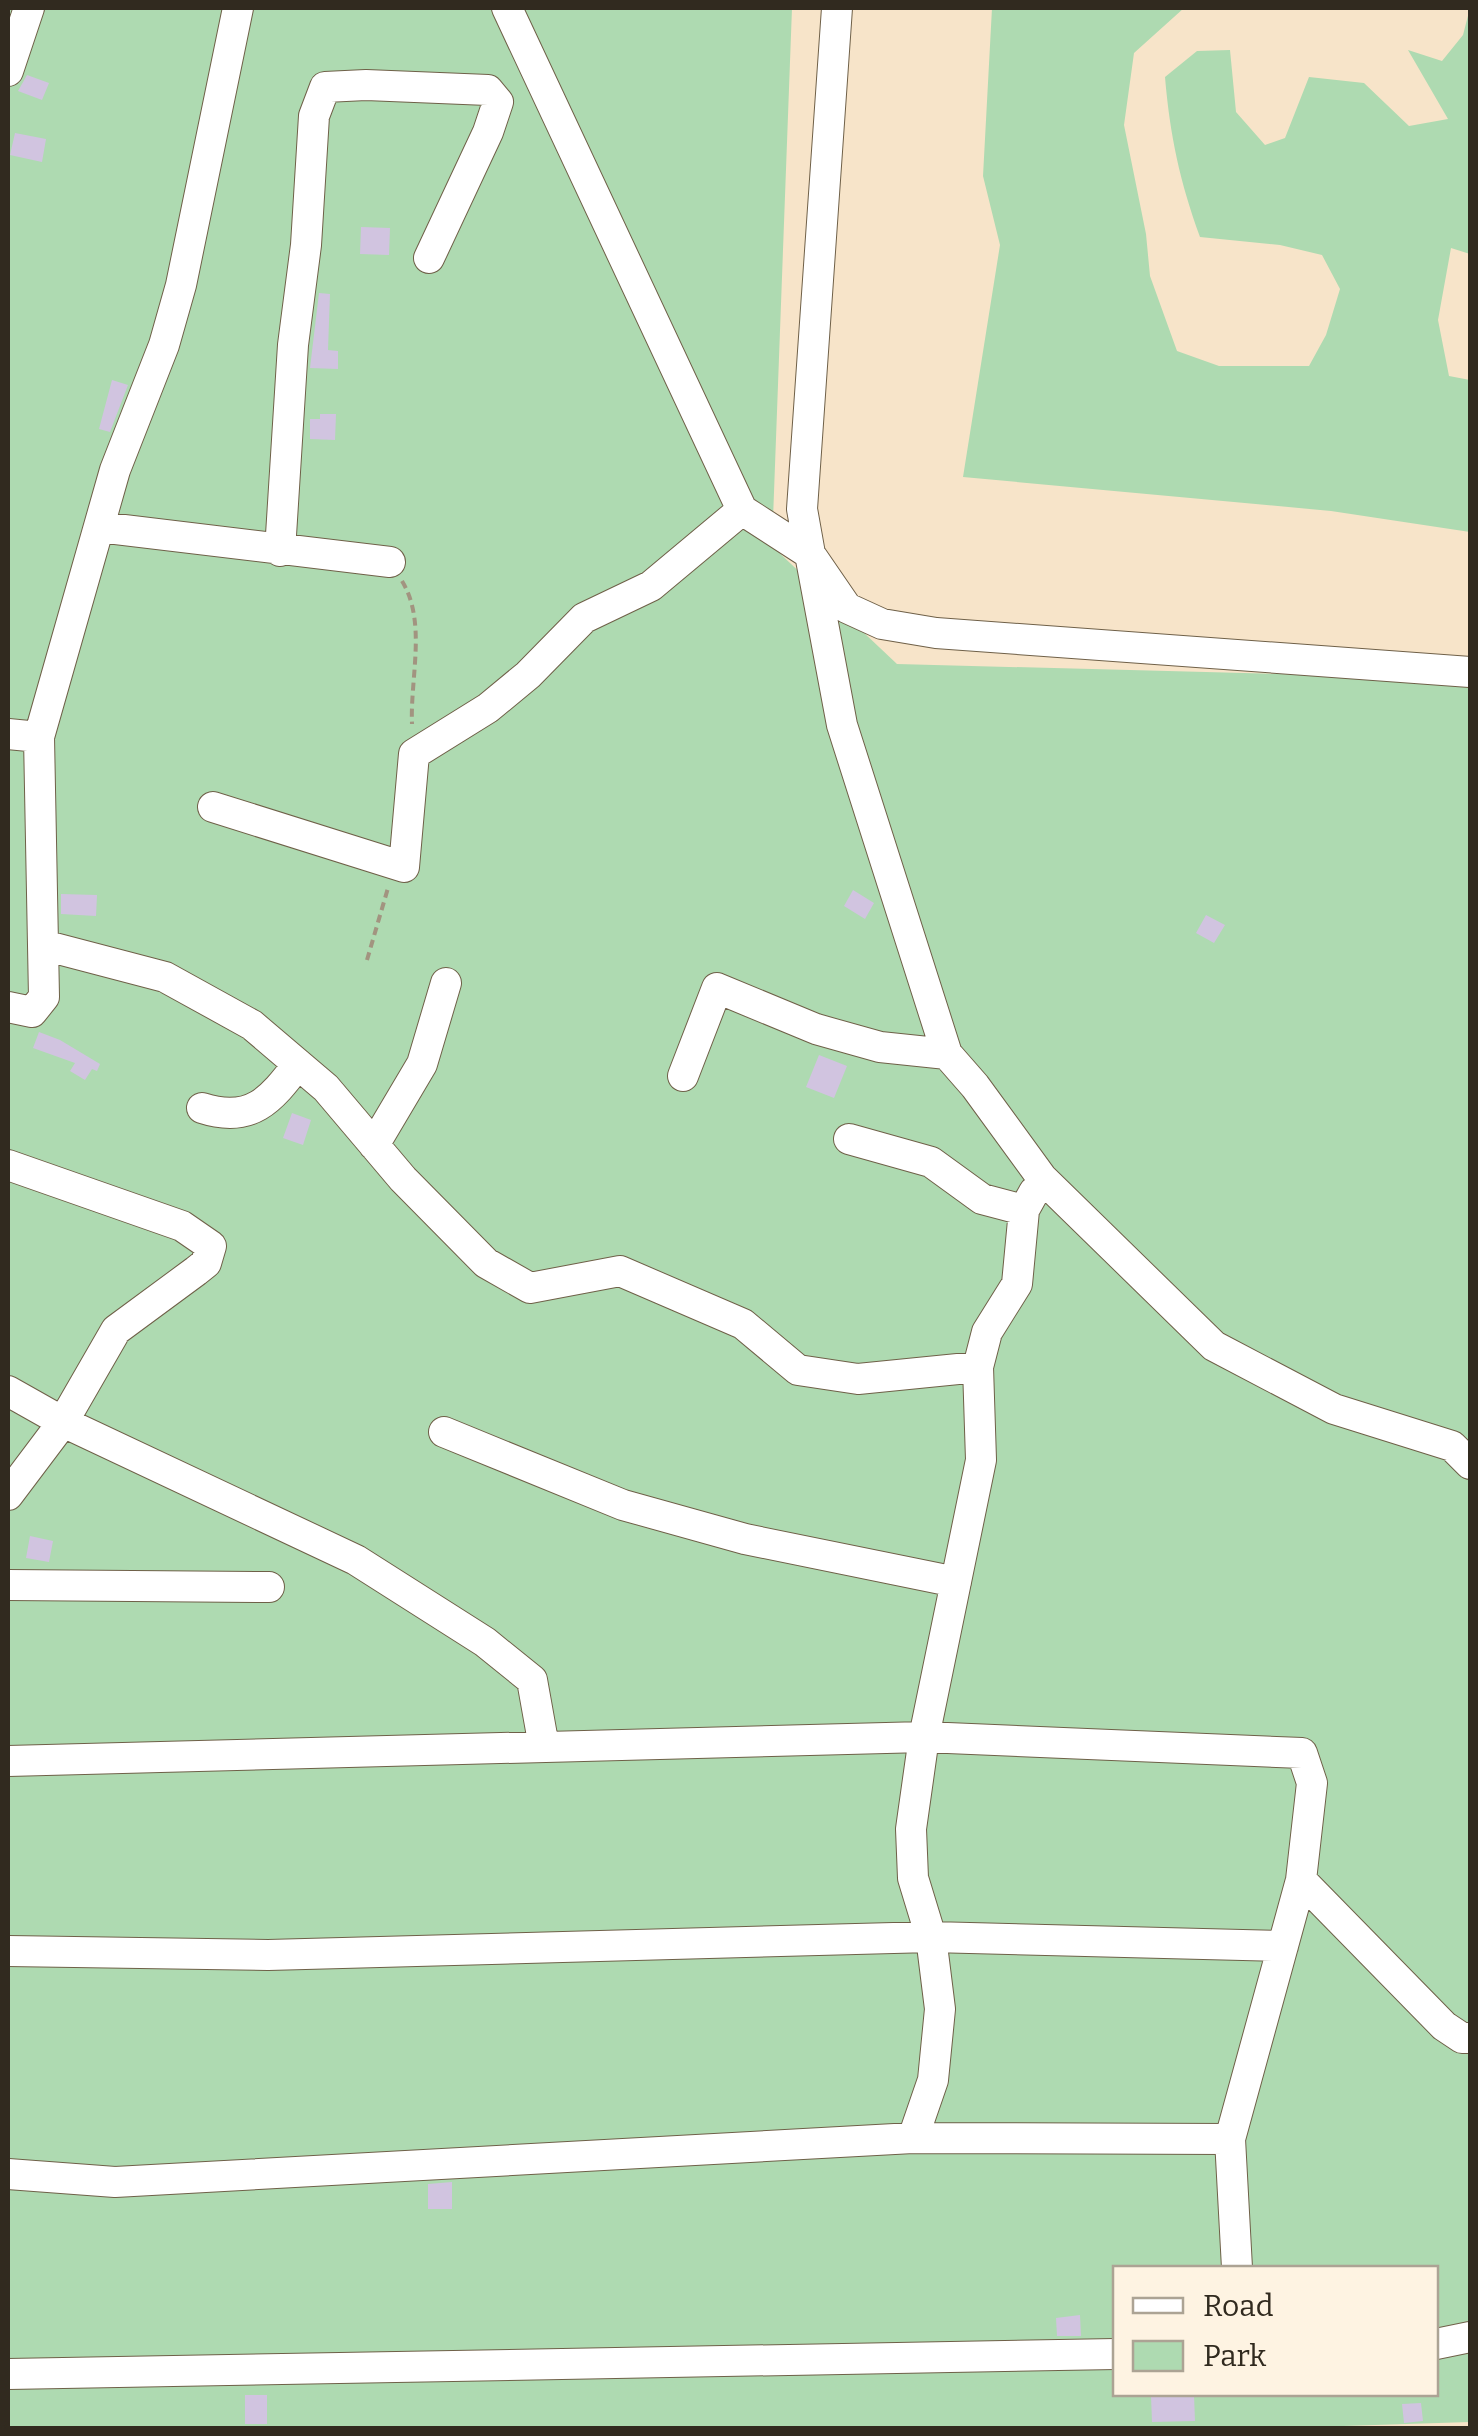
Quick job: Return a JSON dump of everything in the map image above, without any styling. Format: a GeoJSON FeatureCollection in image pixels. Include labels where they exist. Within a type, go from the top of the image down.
{"type":"FeatureCollection","features":[{"type":"Feature","properties":{"kind":"lane"},"geometry":{"type":"LineString","coordinates":[[8,71],[29,8]]}},
{"type":"Feature","properties":{"kind":"lane"},"geometry":{"type":"LineString","coordinates":[[8,1007],[32,1012],[44,997],[38,737],[115,470],[164,345],[238,8]]}},
{"type":"Feature","properties":{"kind":"lane"},"geometry":{"type":"LineString","coordinates":[[507,8],[742,510],[810,554],[847,608],[882,624],[936,632],[1470,672]]}},
{"type":"Feature","properties":{"kind":"lane"},"geometry":{"type":"LineString","coordinates":[[837,8],[802,508],[842,725],[947,1054],[1042,1178],[1214,1346],[1334,1409],[1452,1446],[1470,1464]]}},
{"type":"Feature","properties":{"kind":"lane"},"geometry":{"type":"LineString","coordinates":[[280,551],[293,345],[306,245],[314,116],[324,87],[366,84],[488,90],[498,102],[429,258]]}},
{"type":"Feature","properties":{"kind":"lane"},"geometry":{"type":"LineString","coordinates":[[213,807],[404,867],[414,754],[488,708],[528,675],[584,618],[650,586],[742,510]]}},
{"type":"Feature","properties":{"kind":"lane"},"geometry":{"type":"LineString","coordinates":[[99,527],[390,562]]}},
{"type":"Feature","properties":{"kind":"lane"},"geometry":{"type":"LineString","coordinates":[[8,734],[38,737]]}},
{"type":"Feature","properties":{"kind":"lane"},"geometry":{"type":"LineString","coordinates":[[43,945],[165,977],[252,1025],[326,1088],[374,1145],[486,1263],[530,1288],[620,1271],[742,1324],[798,1370],[858,1379],[978,1367]]}},
{"type":"Feature","properties":{"kind":"lane"},"geometry":{"type":"LineString","coordinates":[[374,1145],[422,1064],[446,983]]}},
{"type":"Feature","properties":{"kind":"lane"},"geometry":{"type":"LineString","coordinates":[[684,1076],[717,988],[816,1029],[880,1046],[947,1054]]}},
{"type":"Feature","properties":{"kind":"lane"},"geometry":{"type":"LineString","coordinates":[[202,1108],[244,1111],[271,1100],[298,1064]]}},
{"type":"Feature","properties":{"kind":"lane"},"geometry":{"type":"LineString","coordinates":[[849,1139],[931,1162],[982,1199],[1024,1210]]}},
{"type":"Feature","properties":{"kind":"lane"},"geometry":{"type":"LineString","coordinates":[[8,1166],[182,1226],[211,1246],[206,1263],[116,1330],[63,1422],[8,1495]]}},
{"type":"Feature","properties":{"kind":"lane"},"geometry":{"type":"LineString","coordinates":[[913,2138],[933,2080],[940,2009],[931,1938],[914,1878],[911,1829],[924,1737],[980,1460],[978,1367],[987,1332],[1018,1284],[1024,1210],[1042,1178]]}},
{"type":"Feature","properties":{"kind":"lane"},"geometry":{"type":"LineString","coordinates":[[8,1391],[63,1422],[356,1560],[486,1642],[532,1680],[544,1747]]}},
{"type":"Feature","properties":{"kind":"lane"},"geometry":{"type":"LineString","coordinates":[[444,1432],[622,1505],[744,1539],[956,1582]]}},
{"type":"Feature","properties":{"kind":"lane"},"geometry":{"type":"LineString","coordinates":[[8,1585],[269,1586]]}},
{"type":"Feature","properties":{"kind":"lane"},"geometry":{"type":"LineString","coordinates":[[8,1760],[924,1737],[1302,1753],[1312,1783],[1301,1880],[1230,2140],[1236,2266]]}},
{"type":"Feature","properties":{"kind":"lane"},"geometry":{"type":"LineString","coordinates":[[1301,1880],[1444,2026],[1462,2038],[1470,2038]]}},
{"type":"Feature","properties":{"kind":"lane"},"geometry":{"type":"LineString","coordinates":[[8,1951],[268,1955],[931,1938],[1283,1946]]}},
{"type":"Feature","properties":{"kind":"lane"},"geometry":{"type":"LineString","coordinates":[[8,2174],[115,2182],[913,2138],[1230,2140]]}},
{"type":"Feature","properties":{"kind":"lane"},"geometry":{"type":"LineString","coordinates":[[1438,2344],[1470,2337]]}},
{"type":"Feature","properties":{"kind":"lane"},"geometry":{"type":"LineString","coordinates":[[8,2374],[1113,2354]]}},
{"type":"Feature","properties":{"kind":"path"},"geometry":{"type":"LineString","coordinates":[[390,562],[411,596],[415,647],[414,754]]}},
{"type":"Feature","properties":{"kind":"path"},"geometry":{"type":"LineString","coordinates":[[367,960],[395,864]]}},
{"type":"Feature","properties":{"kind":"green space"},"geometry":{"type":"Polygon","coordinates":[[[8,8],[792,8],[772,546],[897,664],[1470,679],[1470,2422],[1280,2428],[8,2428],[8,8]]]}},
{"type":"Feature","properties":{"kind":"green space"},"geometry":{"type":"Polygon","coordinates":[[[992,8],[1184,8],[1134,53],[1124,125],[1146,234],[1150,276],[1177,351],[1219,366],[1309,366],[1326,335],[1340,289],[1322,255],[1280,245],[1200,237],[1177,158],[1165,77],[1197,51],[1230,50],[1236,112],[1265,145],[1285,138],[1309,77],[1364,83],[1409,126],[1448,119],[1408,50],[1442,61],[1463,35],[1470,8],[1470,254],[1451,248],[1438,320],[1449,376],[1470,380],[1470,532],[1331,511],[963,477],[1000,245],[983,176],[992,8]]]}},
{"type":"Feature","properties":{"kind":"building"},"geometry":{"type":"Polygon","coordinates":[[[27,75],[49,83],[42,100],[18,91],[27,75]]]}},
{"type":"Feature","properties":{"kind":"building"},"geometry":{"type":"Polygon","coordinates":[[[15,133],[46,139],[42,162],[10,155],[15,133]]]}},
{"type":"Feature","properties":{"kind":"building"},"geometry":{"type":"Polygon","coordinates":[[[361,227],[390,228],[389,255],[360,254],[361,227]]]}},
{"type":"Feature","properties":{"kind":"building"},"geometry":{"type":"Polygon","coordinates":[[[319,293],[330,294],[328,350],[338,351],[338,369],[310,368],[319,293]]]}},
{"type":"Feature","properties":{"kind":"building"},"geometry":{"type":"Polygon","coordinates":[[[112,380],[128,385],[110,432],[99,429],[112,380]]]}},
{"type":"Feature","properties":{"kind":"building"},"geometry":{"type":"Polygon","coordinates":[[[320,414],[336,414],[335,440],[310,439],[310,419],[320,419],[320,414]]]}},
{"type":"Feature","properties":{"kind":"building"},"geometry":{"type":"Polygon","coordinates":[[[853,890],[874,903],[865,919],[844,906],[853,890]]]}},
{"type":"Feature","properties":{"kind":"building"},"geometry":{"type":"Polygon","coordinates":[[[61,894],[97,895],[96,916],[61,914],[61,894]]]}},
{"type":"Feature","properties":{"kind":"building"},"geometry":{"type":"Polygon","coordinates":[[[1206,915],[1225,925],[1214,943],[1196,933],[1206,915]]]}},
{"type":"Feature","properties":{"kind":"building"},"geometry":{"type":"Polygon","coordinates":[[[39,1032],[100,1064],[97,1071],[92,1069],[85,1080],[70,1071],[75,1063],[33,1048],[39,1032]]]}},
{"type":"Feature","properties":{"kind":"building"},"geometry":{"type":"Polygon","coordinates":[[[819,1055],[847,1066],[834,1098],[806,1087],[819,1055]]]}},
{"type":"Feature","properties":{"kind":"building"},"geometry":{"type":"Polygon","coordinates":[[[292,1113],[311,1120],[303,1145],[283,1138],[292,1113]]]}},
{"type":"Feature","properties":{"kind":"building"},"geometry":{"type":"Polygon","coordinates":[[[30,1536],[53,1541],[49,1562],[26,1558],[30,1536]]]}},
{"type":"Feature","properties":{"kind":"building"},"geometry":{"type":"Polygon","coordinates":[[[452,2182],[452,2209],[428,2209],[428,2184],[452,2182]]]}},
{"type":"Feature","properties":{"kind":"building"},"geometry":{"type":"Polygon","coordinates":[[[1080,2315],[1081,2336],[1057,2336],[1056,2318],[1080,2315]]]}},
{"type":"Feature","properties":{"kind":"building"},"geometry":{"type":"Polygon","coordinates":[[[245,2395],[267,2395],[267,2424],[245,2424],[245,2395]]]}},
{"type":"Feature","properties":{"kind":"building"},"geometry":{"type":"Polygon","coordinates":[[[1151,2396],[1194,2396],[1195,2421],[1152,2422],[1151,2396]]]}},
{"type":"Feature","properties":{"kind":"building"},"geometry":{"type":"Polygon","coordinates":[[[1421,2403],[1423,2421],[1404,2423],[1402,2404],[1421,2403]]]}}]}
